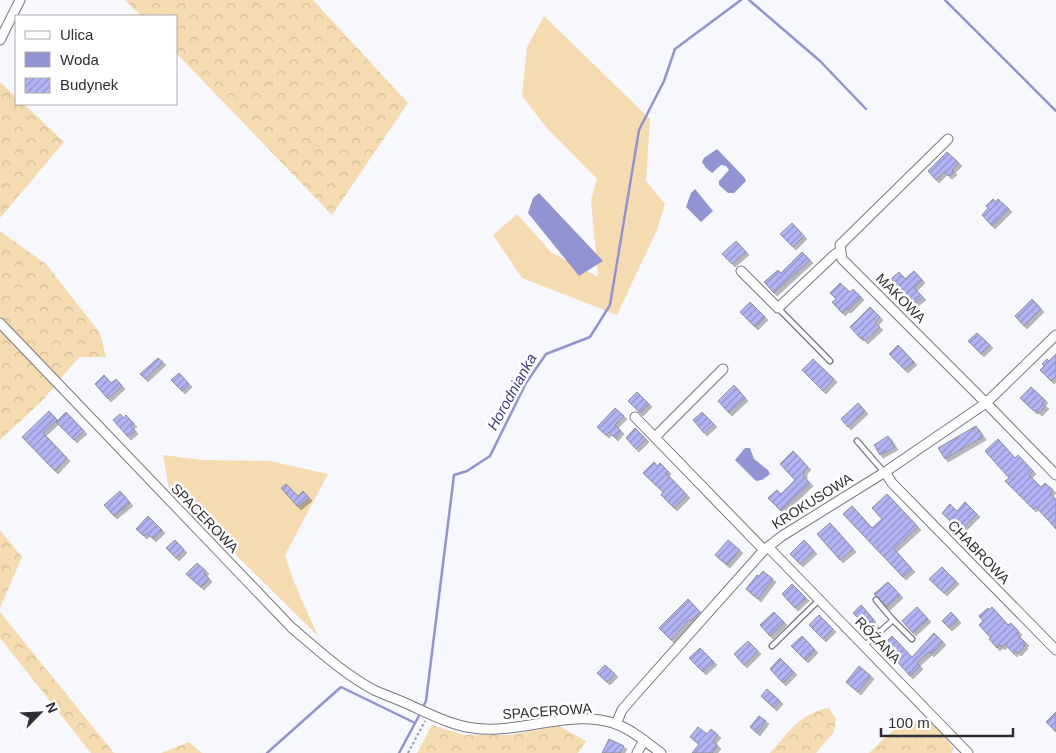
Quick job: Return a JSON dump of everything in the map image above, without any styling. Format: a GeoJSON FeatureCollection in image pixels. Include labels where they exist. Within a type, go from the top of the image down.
{"type":"FeatureCollection","features":[{"type":"Feature","properties":{"kind":"street"},"geometry":{"type":"LineString","coordinates":[[0,40],[20,0]]}},
{"type":"Feature","properties":{"kind":"street"},"geometry":{"type":"LineString","coordinates":[[741,271],[778,308],[834,254],[840,251],[840,245],[948,139]]}},
{"type":"Feature","properties":{"kind":"street","name":"MAKOWA"},"geometry":{"type":"LineString","coordinates":[[840,251],[842,259],[1056,475]]}},
{"type":"Feature","properties":{"kind":"street","name":"SPACEROWA"},"geometry":{"type":"LineString","coordinates":[[0,323],[292,628],[342,669],[374,689],[450,723],[474,728],[511,729],[562,721],[597,720],[616,724],[644,740],[661,753]]}},
{"type":"Feature","properties":{"kind":"street","name":"KROKUSOWA"},"geometry":{"type":"LineString","coordinates":[[616,724],[622,710],[766,548],[782,536],[885,472],[986,403],[1056,334]]}},
{"type":"Feature","properties":{"kind":"street"},"geometry":{"type":"LineString","coordinates":[[655,437],[723,369]]}},
{"type":"Feature","properties":{"kind":"street","name":"RÓŻANA"},"geometry":{"type":"LineString","coordinates":[[635,418],[820,599],[968,753]]}},
{"type":"Feature","properties":{"kind":"street","name":"CHABROWA"},"geometry":{"type":"LineString","coordinates":[[885,472],[892,483],[1056,650]]}},
{"type":"Feature","properties":{"kind":"street"},"geometry":{"type":"LineString","coordinates":[[637,753],[644,740]]}},
{"type":"Feature","properties":{"kind":"lane"},"geometry":{"type":"LineString","coordinates":[[778,308],[830,361]]}},
{"type":"Feature","properties":{"kind":"lane"},"geometry":{"type":"LineString","coordinates":[[857,441],[885,472]]}},
{"type":"Feature","properties":{"kind":"lane"},"geometry":{"type":"LineString","coordinates":[[772,646],[820,599]]}},
{"type":"Feature","properties":{"kind":"lane"},"geometry":{"type":"LineString","coordinates":[[876,600],[912,640]]}},
{"type":"Feature","properties":{"kind":"lane"},"geometry":{"type":"LineString","coordinates":[[864,646],[893,620]]}},
{"type":"Feature","properties":{"kind":"path"},"geometry":{"type":"LineString","coordinates":[[408,753],[428,714]]}},
{"type":"Feature","properties":{"kind":"green space"},"geometry":{"type":"Polygon","coordinates":[[[125,0],[313,0],[408,103],[332,215],[178,55],[178,15],[140,15],[125,0]]]}},
{"type":"Feature","properties":{"kind":"green space"},"geometry":{"type":"Polygon","coordinates":[[[544,16],[650,119],[646,181],[665,204],[657,230],[617,315],[522,278],[493,235],[517,214],[551,252],[598,277],[591,200],[597,179],[546,127],[522,96],[527,47],[544,16]]]}},
{"type":"Feature","properties":{"kind":"green space"},"geometry":{"type":"Polygon","coordinates":[[[0,82],[15,96],[15,105],[25,105],[64,142],[0,218],[0,82]]]}},
{"type":"Feature","properties":{"kind":"green space"},"geometry":{"type":"Polygon","coordinates":[[[0,231],[46,264],[100,333],[106,357],[79,357],[42,401],[0,440],[0,231]]]}},
{"type":"Feature","properties":{"kind":"green space"},"geometry":{"type":"Polygon","coordinates":[[[163,455],[203,460],[270,461],[328,474],[285,555],[294,582],[318,636],[169,489],[163,455]]]}},
{"type":"Feature","properties":{"kind":"green space"},"geometry":{"type":"Polygon","coordinates":[[[0,530],[22,557],[0,608],[0,530]]]}},
{"type":"Feature","properties":{"kind":"green space"},"geometry":{"type":"Polygon","coordinates":[[[0,612],[114,753],[91,753],[0,638],[0,612]]]}},
{"type":"Feature","properties":{"kind":"green space"},"geometry":{"type":"Polygon","coordinates":[[[829,708],[836,719],[834,732],[816,753],[770,753],[796,724],[810,714],[829,708]]]}},
{"type":"Feature","properties":{"kind":"green space"},"geometry":{"type":"Polygon","coordinates":[[[904,720],[937,725],[953,748],[952,753],[869,753],[904,720]]]}},
{"type":"Feature","properties":{"kind":"green space"},"geometry":{"type":"Polygon","coordinates":[[[432,725],[463,735],[510,735],[559,726],[586,741],[578,753],[417,753],[432,725]]]}},
{"type":"Feature","properties":{"kind":"green space"},"geometry":{"type":"Polygon","coordinates":[[[189,742],[202,753],[161,753],[189,742]]]}},
{"type":"Feature","properties":{"kind":"water"},"geometry":{"type":"Polygon","coordinates":[[[717,149],[746,181],[734,193],[728,193],[719,185],[719,181],[729,170],[726,166],[721,165],[712,173],[702,162],[704,158],[717,149]]]}},
{"type":"Feature","properties":{"kind":"water"},"geometry":{"type":"Polygon","coordinates":[[[695,189],[713,211],[701,222],[686,207],[691,193],[695,189]]]}},
{"type":"Feature","properties":{"kind":"water"},"geometry":{"type":"Polygon","coordinates":[[[539,193],[603,261],[579,276],[528,213],[533,198],[539,193]]]}},
{"type":"Feature","properties":{"kind":"water"},"geometry":{"type":"Polygon","coordinates":[[[745,448],[750,448],[754,459],[768,470],[770,474],[762,480],[756,481],[735,460],[745,448]]]}},
{"type":"Feature","properties":{"kind":"building"},"geometry":{"type":"Polygon","coordinates":[[[947,152],[959,163],[952,170],[954,172],[949,176],[944,172],[936,180],[928,171],[947,152]]]}},
{"type":"Feature","properties":{"kind":"building"},"geometry":{"type":"Polygon","coordinates":[[[993,199],[995,202],[998,199],[1009,209],[992,226],[982,215],[988,208],[986,206],[993,199]]]}},
{"type":"Feature","properties":{"kind":"building"},"geometry":{"type":"Polygon","coordinates":[[[792,223],[804,236],[793,247],[780,234],[792,223]]]}},
{"type":"Feature","properties":{"kind":"building"},"geometry":{"type":"Polygon","coordinates":[[[736,241],[746,252],[732,264],[722,254],[736,241]]]}},
{"type":"Feature","properties":{"kind":"building"},"geometry":{"type":"Polygon","coordinates":[[[802,252],[810,260],[774,293],[764,282],[778,270],[781,273],[802,252]]]}},
{"type":"Feature","properties":{"kind":"building"},"geometry":{"type":"Polygon","coordinates":[[[914,271],[922,280],[914,288],[923,297],[914,304],[891,279],[899,272],[905,279],[914,271]]]}},
{"type":"Feature","properties":{"kind":"building"},"geometry":{"type":"Polygon","coordinates":[[[840,283],[850,292],[853,289],[861,297],[848,310],[846,309],[842,313],[832,302],[836,299],[830,293],[840,283]]]}},
{"type":"Feature","properties":{"kind":"building"},"geometry":{"type":"Polygon","coordinates":[[[1032,299],[1041,309],[1024,326],[1015,316],[1032,299]]]}},
{"type":"Feature","properties":{"kind":"building"},"geometry":{"type":"Polygon","coordinates":[[[750,302],[765,317],[755,327],[740,312],[750,302]]]}},
{"type":"Feature","properties":{"kind":"building"},"geometry":{"type":"Polygon","coordinates":[[[870,307],[880,317],[875,323],[880,327],[865,341],[850,327],[870,307]]]}},
{"type":"Feature","properties":{"kind":"building"},"geometry":{"type":"Polygon","coordinates":[[[977,333],[990,345],[981,354],[968,341],[977,333]]]}},
{"type":"Feature","properties":{"kind":"building"},"geometry":{"type":"Polygon","coordinates":[[[898,345],[914,362],[905,370],[889,354],[898,345]]]}},
{"type":"Feature","properties":{"kind":"building"},"geometry":{"type":"Polygon","coordinates":[[[1056,354],[1056,376],[1051,381],[1040,370],[1044,366],[1042,364],[1047,359],[1049,361],[1056,354]]]}},
{"type":"Feature","properties":{"kind":"building"},"geometry":{"type":"Polygon","coordinates":[[[158,358],[163,362],[145,379],[140,374],[158,358]]]}},
{"type":"Feature","properties":{"kind":"building"},"geometry":{"type":"Polygon","coordinates":[[[813,359],[834,379],[823,391],[802,370],[813,359]]]}},
{"type":"Feature","properties":{"kind":"building"},"geometry":{"type":"Polygon","coordinates":[[[179,373],[189,384],[182,391],[171,380],[179,373]]]}},
{"type":"Feature","properties":{"kind":"building"},"geometry":{"type":"Polygon","coordinates":[[[104,375],[111,383],[116,379],[122,386],[108,399],[95,384],[104,375]]]}},
{"type":"Feature","properties":{"kind":"building"},"geometry":{"type":"Polygon","coordinates":[[[734,385],[745,398],[729,413],[718,401],[734,385]]]}},
{"type":"Feature","properties":{"kind":"building"},"geometry":{"type":"Polygon","coordinates":[[[1031,387],[1045,400],[1042,403],[1046,406],[1039,413],[1036,410],[1034,411],[1020,398],[1031,387]]]}},
{"type":"Feature","properties":{"kind":"building"},"geometry":{"type":"Polygon","coordinates":[[[637,392],[649,404],[640,413],[628,401],[637,392]]]}},
{"type":"Feature","properties":{"kind":"building"},"geometry":{"type":"Polygon","coordinates":[[[858,403],[865,411],[848,427],[841,419],[858,403]]]}},
{"type":"Feature","properties":{"kind":"building"},"geometry":{"type":"Polygon","coordinates":[[[615,408],[624,416],[615,425],[621,431],[615,438],[609,432],[606,435],[597,427],[615,408]]]}},
{"type":"Feature","properties":{"kind":"building"},"geometry":{"type":"Polygon","coordinates":[[[49,411],[57,420],[43,433],[67,458],[55,471],[22,437],[49,411]]]}},
{"type":"Feature","properties":{"kind":"building"},"geometry":{"type":"Polygon","coordinates":[[[66,412],[84,431],[74,440],[56,422],[66,412]]]}},
{"type":"Feature","properties":{"kind":"building"},"geometry":{"type":"Polygon","coordinates":[[[702,412],[714,424],[704,433],[693,420],[702,412]]]}},
{"type":"Feature","properties":{"kind":"building"},"geometry":{"type":"Polygon","coordinates":[[[120,414],[124,418],[126,415],[134,424],[131,426],[135,431],[128,437],[113,420],[120,414]]]}},
{"type":"Feature","properties":{"kind":"building"},"geometry":{"type":"Polygon","coordinates":[[[976,426],[983,437],[945,459],[938,448],[976,426]]]}},
{"type":"Feature","properties":{"kind":"building"},"geometry":{"type":"Polygon","coordinates":[[[635,428],[646,439],[636,449],[626,438],[635,428]]]}},
{"type":"Feature","properties":{"kind":"building"},"geometry":{"type":"Polygon","coordinates":[[[888,436],[895,447],[880,455],[874,445],[888,436]]]}},
{"type":"Feature","properties":{"kind":"building"},"geometry":{"type":"Polygon","coordinates":[[[998,439],[1015,458],[1018,455],[1033,471],[1029,475],[1041,487],[1045,483],[1053,490],[1050,493],[1056,500],[1056,529],[1036,507],[1033,509],[1005,481],[1009,478],[985,451],[998,439]]]}},
{"type":"Feature","properties":{"kind":"building"},"geometry":{"type":"Polygon","coordinates":[[[793,451],[808,467],[804,471],[804,477],[810,483],[781,511],[768,498],[777,490],[781,494],[795,480],[780,464],[793,451]]]}},
{"type":"Feature","properties":{"kind":"building"},"geometry":{"type":"Polygon","coordinates":[[[654,462],[657,466],[660,463],[668,471],[666,473],[687,495],[674,508],[661,495],[663,492],[643,473],[654,462]]]}},
{"type":"Feature","properties":{"kind":"building"},"geometry":{"type":"Polygon","coordinates":[[[286,484],[298,496],[303,491],[309,498],[298,507],[281,488],[286,484]]]}},
{"type":"Feature","properties":{"kind":"building"},"geometry":{"type":"Polygon","coordinates":[[[120,491],[130,503],[114,516],[104,505],[120,491]]]}},
{"type":"Feature","properties":{"kind":"building"},"geometry":{"type":"Polygon","coordinates":[[[887,494],[918,527],[894,549],[912,569],[903,577],[843,514],[852,506],[872,528],[882,519],[872,508],[887,494]]]}},
{"type":"Feature","properties":{"kind":"building"},"geometry":{"type":"Polygon","coordinates":[[[965,502],[977,514],[960,531],[942,513],[950,504],[957,511],[965,502]]]}},
{"type":"Feature","properties":{"kind":"building"},"geometry":{"type":"Polygon","coordinates":[[[148,516],[162,530],[153,539],[147,533],[144,536],[136,529],[148,516]]]}},
{"type":"Feature","properties":{"kind":"building"},"geometry":{"type":"Polygon","coordinates":[[[830,523],[853,549],[840,560],[817,534],[830,523]]]}},
{"type":"Feature","properties":{"kind":"building"},"geometry":{"type":"Polygon","coordinates":[[[175,540],[184,550],[176,558],[166,548],[175,540]]]}},
{"type":"Feature","properties":{"kind":"building"},"geometry":{"type":"Polygon","coordinates":[[[728,540],[740,550],[727,565],[715,555],[728,540]]]}},
{"type":"Feature","properties":{"kind":"building"},"geometry":{"type":"Polygon","coordinates":[[[804,540],[814,551],[800,564],[790,554],[804,540]]]}},
{"type":"Feature","properties":{"kind":"building"},"geometry":{"type":"Polygon","coordinates":[[[197,563],[206,571],[204,573],[209,579],[201,587],[186,574],[197,563]]]}},
{"type":"Feature","properties":{"kind":"building"},"geometry":{"type":"Polygon","coordinates":[[[942,567],[956,581],[944,593],[929,579],[942,567]]]}},
{"type":"Feature","properties":{"kind":"building"},"geometry":{"type":"Polygon","coordinates":[[[763,571],[773,579],[758,599],[746,589],[757,575],[759,576],[763,571]]]}},
{"type":"Feature","properties":{"kind":"building"},"geometry":{"type":"Polygon","coordinates":[[[888,582],[900,595],[887,607],[874,594],[888,582]]]}},
{"type":"Feature","properties":{"kind":"building"},"geometry":{"type":"Polygon","coordinates":[[[792,584],[806,598],[795,608],[782,594],[792,584]]]}},
{"type":"Feature","properties":{"kind":"building"},"geometry":{"type":"Polygon","coordinates":[[[688,599],[700,612],[691,621],[689,620],[671,640],[659,628],[688,599]]]}},
{"type":"Feature","properties":{"kind":"building"},"geometry":{"type":"Polygon","coordinates":[[[861,605],[876,625],[870,631],[865,626],[863,628],[853,613],[861,605]]]}},
{"type":"Feature","properties":{"kind":"building"},"geometry":{"type":"Polygon","coordinates":[[[917,607],[928,619],[913,633],[902,621],[917,607]]]}},
{"type":"Feature","properties":{"kind":"building"},"geometry":{"type":"Polygon","coordinates":[[[992,607],[1008,625],[1011,623],[1019,632],[1017,634],[1026,643],[1018,653],[1016,651],[1014,654],[1005,644],[997,648],[979,625],[983,621],[979,616],[992,607]]]}},
{"type":"Feature","properties":{"kind":"building"},"geometry":{"type":"Polygon","coordinates":[[[774,612],[784,622],[770,636],[760,625],[774,612]]]}},
{"type":"Feature","properties":{"kind":"building"},"geometry":{"type":"Polygon","coordinates":[[[951,612],[958,620],[949,628],[942,621],[951,612]]]}},
{"type":"Feature","properties":{"kind":"building"},"geometry":{"type":"Polygon","coordinates":[[[819,615],[833,629],[823,639],[809,625],[819,615]]]}},
{"type":"Feature","properties":{"kind":"building"},"geometry":{"type":"Polygon","coordinates":[[[934,633],[943,642],[931,654],[929,652],[917,663],[920,666],[910,676],[893,657],[891,659],[880,648],[892,636],[912,657],[934,633]]]}},
{"type":"Feature","properties":{"kind":"building"},"geometry":{"type":"Polygon","coordinates":[[[802,636],[815,650],[805,660],[791,646],[802,636]]]}},
{"type":"Feature","properties":{"kind":"building"},"geometry":{"type":"Polygon","coordinates":[[[748,641],[758,651],[744,665],[734,654],[748,641]]]}},
{"type":"Feature","properties":{"kind":"building"},"geometry":{"type":"Polygon","coordinates":[[[700,648],[714,662],[703,672],[689,658],[700,648]]]}},
{"type":"Feature","properties":{"kind":"building"},"geometry":{"type":"Polygon","coordinates":[[[780,658],[794,672],[783,683],[770,669],[780,658]]]}},
{"type":"Feature","properties":{"kind":"building"},"geometry":{"type":"Polygon","coordinates":[[[605,665],[615,674],[607,682],[597,673],[605,665]]]}},
{"type":"Feature","properties":{"kind":"building"},"geometry":{"type":"Polygon","coordinates":[[[859,666],[871,676],[858,692],[846,682],[859,666]]]}},
{"type":"Feature","properties":{"kind":"building"},"geometry":{"type":"Polygon","coordinates":[[[767,689],[780,701],[774,708],[761,696],[767,689]]]}},
{"type":"Feature","properties":{"kind":"building"},"geometry":{"type":"Polygon","coordinates":[[[1056,712],[1056,732],[1046,722],[1056,712]]]}},
{"type":"Feature","properties":{"kind":"building"},"geometry":{"type":"Polygon","coordinates":[[[759,716],[766,721],[757,733],[750,727],[759,716]]]}},
{"type":"Feature","properties":{"kind":"building"},"geometry":{"type":"Polygon","coordinates":[[[698,727],[707,734],[711,729],[718,735],[713,741],[718,746],[712,753],[692,753],[699,744],[690,737],[698,727]]]}},
{"type":"Feature","properties":{"kind":"building"},"geometry":{"type":"Polygon","coordinates":[[[609,739],[624,746],[620,753],[602,753],[609,739]]]}},
{"type":"Feature","properties":{"kind":"waterway","name":"Horodnianka"},"geometry":{"type":"LineString","coordinates":[[423,707],[426,701],[454,475],[467,471],[490,456],[526,383],[546,354],[590,337],[610,305],[639,130],[664,81],[675,49],[741,0]]}},
{"type":"Feature","properties":{"kind":"waterway"},"geometry":{"type":"LineString","coordinates":[[749,0],[820,61],[866,109]]}},
{"type":"Feature","properties":{"kind":"waterway"},"geometry":{"type":"LineString","coordinates":[[945,0],[1056,111]]}},
{"type":"Feature","properties":{"kind":"waterway"},"geometry":{"type":"LineString","coordinates":[[267,753],[341,687],[415,723]]}},
{"type":"Feature","properties":{"kind":"waterway","name":"Horodnianka"},"geometry":{"type":"LineString","coordinates":[[399,753],[421,712]]}}]}
